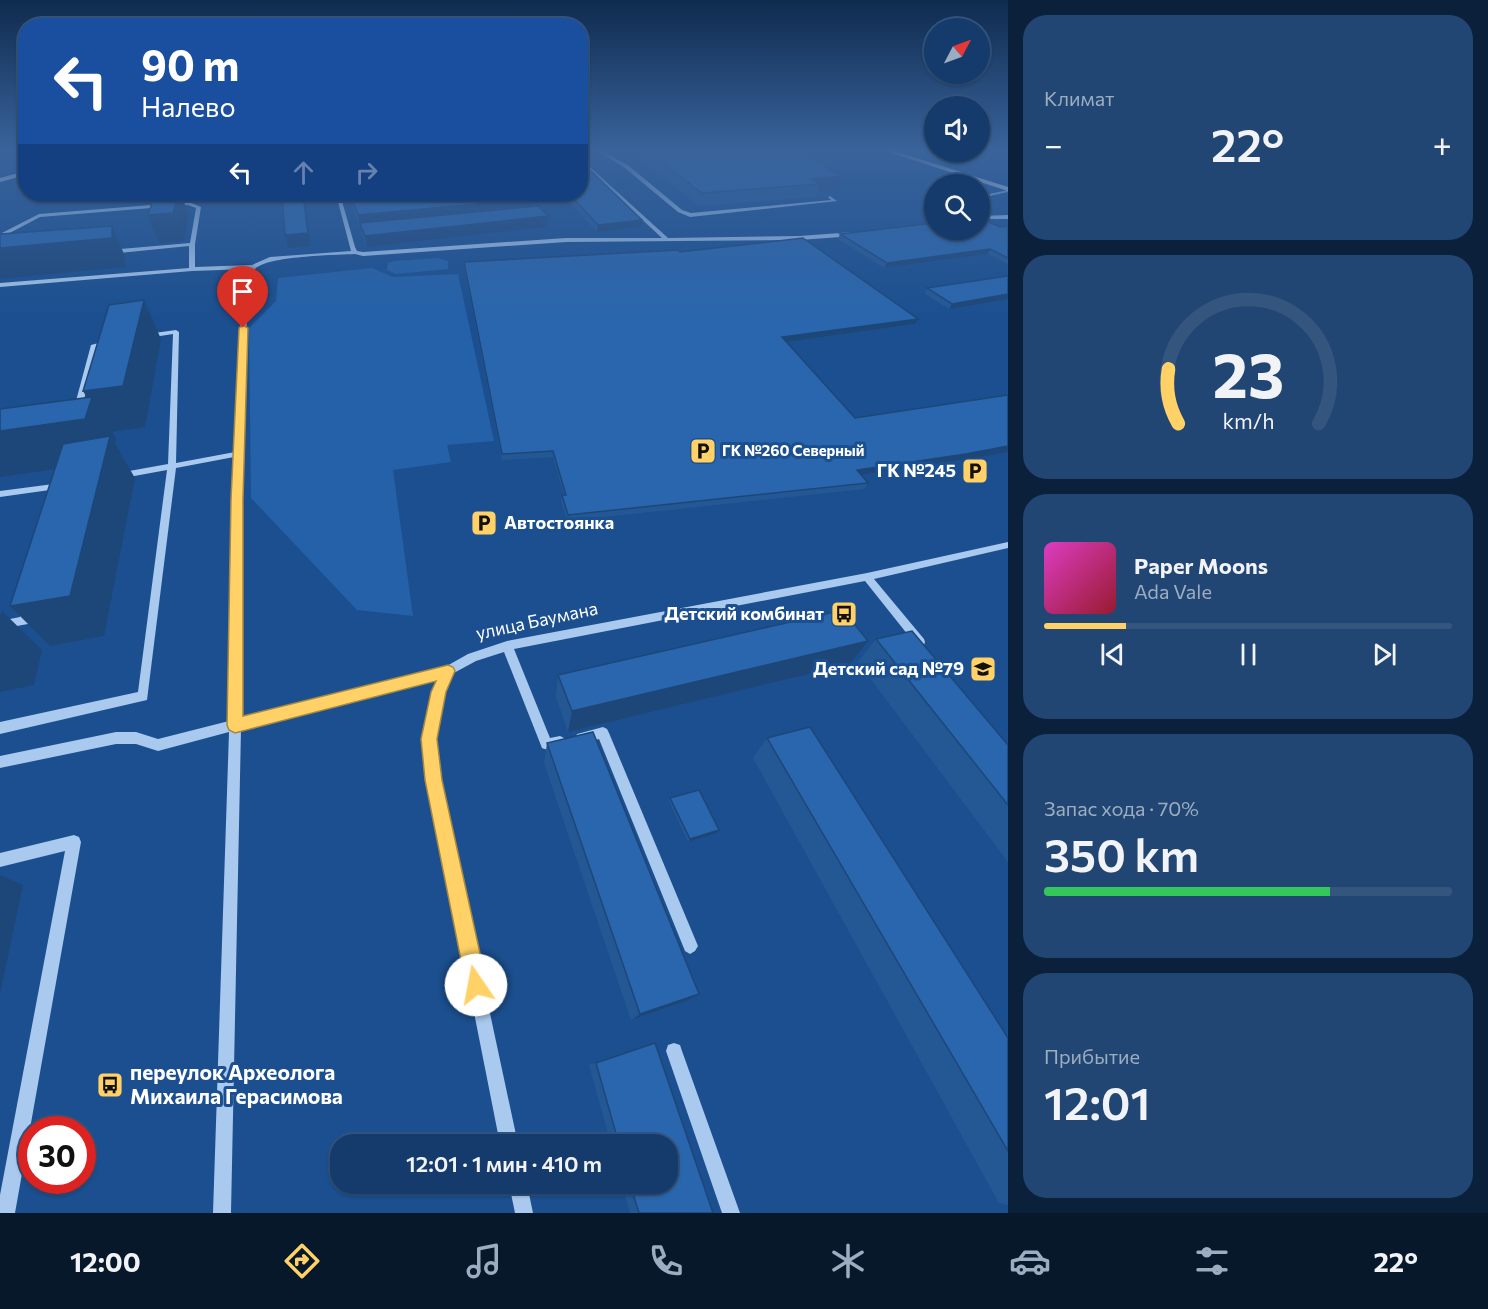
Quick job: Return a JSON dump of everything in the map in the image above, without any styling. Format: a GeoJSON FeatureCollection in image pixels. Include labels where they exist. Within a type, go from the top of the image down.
{"type":"FeatureCollection","features":[{"type":"Feature","properties":{"kind":"street"},"geometry":{"type":"LineString","coordinates":[[0,236],[39,216],[170,205]]}},
{"type":"Feature","properties":{"kind":"street"},"geometry":{"type":"LineString","coordinates":[[192,269],[192,244],[199,207],[193,205]]}},
{"type":"Feature","properties":{"kind":"street"},"geometry":{"type":"LineString","coordinates":[[340,205],[355,252]]}},
{"type":"Feature","properties":{"kind":"street"},"geometry":{"type":"LineString","coordinates":[[630,205],[666,238]]}},
{"type":"Feature","properties":{"kind":"street"},"geometry":{"type":"LineString","coordinates":[[672,205],[690,215],[798,205]]}},
{"type":"Feature","properties":{"kind":"street"},"geometry":{"type":"LineString","coordinates":[[341,210],[352,208]]}},
{"type":"Feature","properties":{"kind":"street"},"geometry":{"type":"LineString","coordinates":[[990,218],[1008,217]]}},
{"type":"Feature","properties":{"kind":"street"},"geometry":{"type":"LineString","coordinates":[[348,232],[358,231]]}},
{"type":"Feature","properties":{"kind":"street"},"geometry":{"type":"LineString","coordinates":[[0,285],[192,269],[252,267],[270,259],[355,252],[363,254],[566,240],[799,238],[866,232]]}},
{"type":"Feature","properties":{"kind":"street"},"geometry":{"type":"LineString","coordinates":[[101,252],[192,244]]}},
{"type":"Feature","properties":{"kind":"street"},"geometry":{"type":"LineString","coordinates":[[222,1213],[235,725],[238,454],[244,305],[248,273],[252,267]]}},
{"type":"Feature","properties":{"kind":"street"},"geometry":{"type":"LineString","coordinates":[[0,728],[143,696],[172,466],[176,332],[141,337]]}},
{"type":"Feature","properties":{"kind":"street"},"geometry":{"type":"LineString","coordinates":[[74,424],[94,345],[118,341]]}},
{"type":"Feature","properties":{"kind":"street"},"geometry":{"type":"LineString","coordinates":[[106,478],[238,454]]}},
{"type":"Feature","properties":{"kind":"street"},"geometry":{"type":"LineString","coordinates":[[0,494],[73,484]]}},
{"type":"Feature","properties":{"kind":"street","name":"улица Баумана"},"geometry":{"type":"LineString","coordinates":[[235,725],[448,671],[472,657],[507,646],[867,577],[1008,545]]}},
{"type":"Feature","properties":{"kind":"street"},"geometry":{"type":"LineString","coordinates":[[867,577],[926,649]]}},
{"type":"Feature","properties":{"kind":"street"},"geometry":{"type":"LineString","coordinates":[[0,625],[24,621],[31,598]]}},
{"type":"Feature","properties":{"kind":"street"},"geometry":{"type":"LineString","coordinates":[[507,646],[546,744],[603,733],[690,946]]}},
{"type":"Feature","properties":{"kind":"street"},"geometry":{"type":"LineString","coordinates":[[448,671],[438,692],[429,739],[434,780],[507,1134]]}},
{"type":"Feature","properties":{"kind":"street"},"geometry":{"type":"LineString","coordinates":[[0,762],[116,738],[136,738],[158,745],[235,725]]}},
{"type":"Feature","properties":{"kind":"street"},"geometry":{"type":"LineString","coordinates":[[0,860],[74,842],[6,1213]]}},
{"type":"Feature","properties":{"kind":"street"},"geometry":{"type":"LineString","coordinates":[[674,1051],[731,1213]]}},
{"type":"Feature","properties":{"kind":"street"},"geometry":{"type":"LineString","coordinates":[[520,1194],[524,1213]]}},
{"type":"Feature","properties":{"kind":"shaded area"},"geometry":{"type":"Polygon","coordinates":[[[437,258],[448,261],[448,269],[396,274],[387,270],[388,263],[394,261],[437,258]]]}},
{"type":"Feature","properties":{"kind":"shaded area"},"geometry":{"type":"Polygon","coordinates":[[[372,268],[393,277],[458,274],[494,441],[447,445],[451,462],[393,470],[413,616],[357,610],[251,498],[249,328],[276,301],[278,278],[372,268]]]}},
{"type":"Feature","properties":{"kind":"building"},"geometry":{"type":"Polygon","coordinates":[[[151,205],[175,205],[173,213],[148,215],[151,205]]]}},
{"type":"Feature","properties":{"kind":"building"},"geometry":{"type":"Polygon","coordinates":[[[283,205],[304,205],[308,233],[285,235],[283,205]]]}},
{"type":"Feature","properties":{"kind":"building"},"geometry":{"type":"Polygon","coordinates":[[[354,205],[472,205],[358,215],[354,205]]]}},
{"type":"Feature","properties":{"kind":"building"},"geometry":{"type":"Polygon","coordinates":[[[579,205],[626,205],[642,220],[598,225],[579,205]]]}},
{"type":"Feature","properties":{"kind":"building"},"geometry":{"type":"Polygon","coordinates":[[[538,206],[548,216],[365,236],[360,223],[538,206]]]}},
{"type":"Feature","properties":{"kind":"building"},"geometry":{"type":"Polygon","coordinates":[[[990,222],[1000,227],[1008,226],[1008,258],[990,249],[887,263],[840,234],[924,224],[924,240],[990,240],[990,222]]]}},
{"type":"Feature","properties":{"kind":"building"},"geometry":{"type":"Polygon","coordinates":[[[112,226],[112,238],[0,248],[0,234],[112,226]]]}},
{"type":"Feature","properties":{"kind":"building"},"geometry":{"type":"Polygon","coordinates":[[[803,238],[918,319],[782,337],[855,418],[1008,395],[1008,446],[857,470],[868,483],[568,515],[562,495],[566,495],[553,451],[502,454],[464,262],[678,250],[680,252],[803,238]]]}},
{"type":"Feature","properties":{"kind":"building"},"geometry":{"type":"Polygon","coordinates":[[[1008,276],[1008,294],[952,304],[927,288],[1008,276]]]}},
{"type":"Feature","properties":{"kind":"building"},"geometry":{"type":"Polygon","coordinates":[[[144,300],[123,386],[83,391],[109,305],[144,300]]]}},
{"type":"Feature","properties":{"kind":"building"},"geometry":{"type":"Polygon","coordinates":[[[92,397],[85,419],[0,431],[0,409],[92,397]]]}},
{"type":"Feature","properties":{"kind":"building"},"geometry":{"type":"Polygon","coordinates":[[[110,436],[70,596],[10,606],[63,444],[110,436]]]}},
{"type":"Feature","properties":{"kind":"building"},"geometry":{"type":"Polygon","coordinates":[[[843,610],[868,641],[572,711],[558,675],[843,610]]]}},
{"type":"Feature","properties":{"kind":"building"},"geometry":{"type":"Polygon","coordinates":[[[912,631],[1008,745],[1008,805],[876,639],[912,631]]]}},
{"type":"Feature","properties":{"kind":"building"},"geometry":{"type":"Polygon","coordinates":[[[810,727],[1008,1038],[1008,1151],[767,738],[810,727]]]}},
{"type":"Feature","properties":{"kind":"building"},"geometry":{"type":"Polygon","coordinates":[[[593,732],[699,994],[640,1014],[547,743],[593,732]]]}},
{"type":"Feature","properties":{"kind":"building"},"geometry":{"type":"Polygon","coordinates":[[[699,790],[719,830],[690,839],[670,798],[699,790]]]}},
{"type":"Feature","properties":{"kind":"building"},"geometry":{"type":"Polygon","coordinates":[[[655,1043],[713,1213],[639,1213],[633,1194],[678,1194],[678,1134],[616,1134],[596,1063],[655,1043]]]}},
{"type":"Feature","properties":{"kind":"place","name":"ГК №260 Северный"},"geometry":{"type":"Point","coordinates":[703,451]}},
{"type":"Feature","properties":{"kind":"place","name":"ГК №245"},"geometry":{"type":"Point","coordinates":[975,471]}},
{"type":"Feature","properties":{"kind":"place","name":"Автостоянка"},"geometry":{"type":"Point","coordinates":[484,523]}},
{"type":"Feature","properties":{"kind":"place","name":"Детский комбинат"},"geometry":{"type":"Point","coordinates":[844,614]}},
{"type":"Feature","properties":{"kind":"place","name":"Детский сад №79"},"geometry":{"type":"Point","coordinates":[983,669]}},
{"type":"Feature","properties":{"kind":"place","name":"переулок Археолога Михаила Герасимова"},"geometry":{"type":"Point","coordinates":[110,1085]}},
{"type":"Feature","properties":{"kind":"route"},"geometry":{"type":"LineString","coordinates":[[243,328],[237,499],[235,725],[448,671],[438,692],[429,739],[434,780],[476,985]]}}]}
